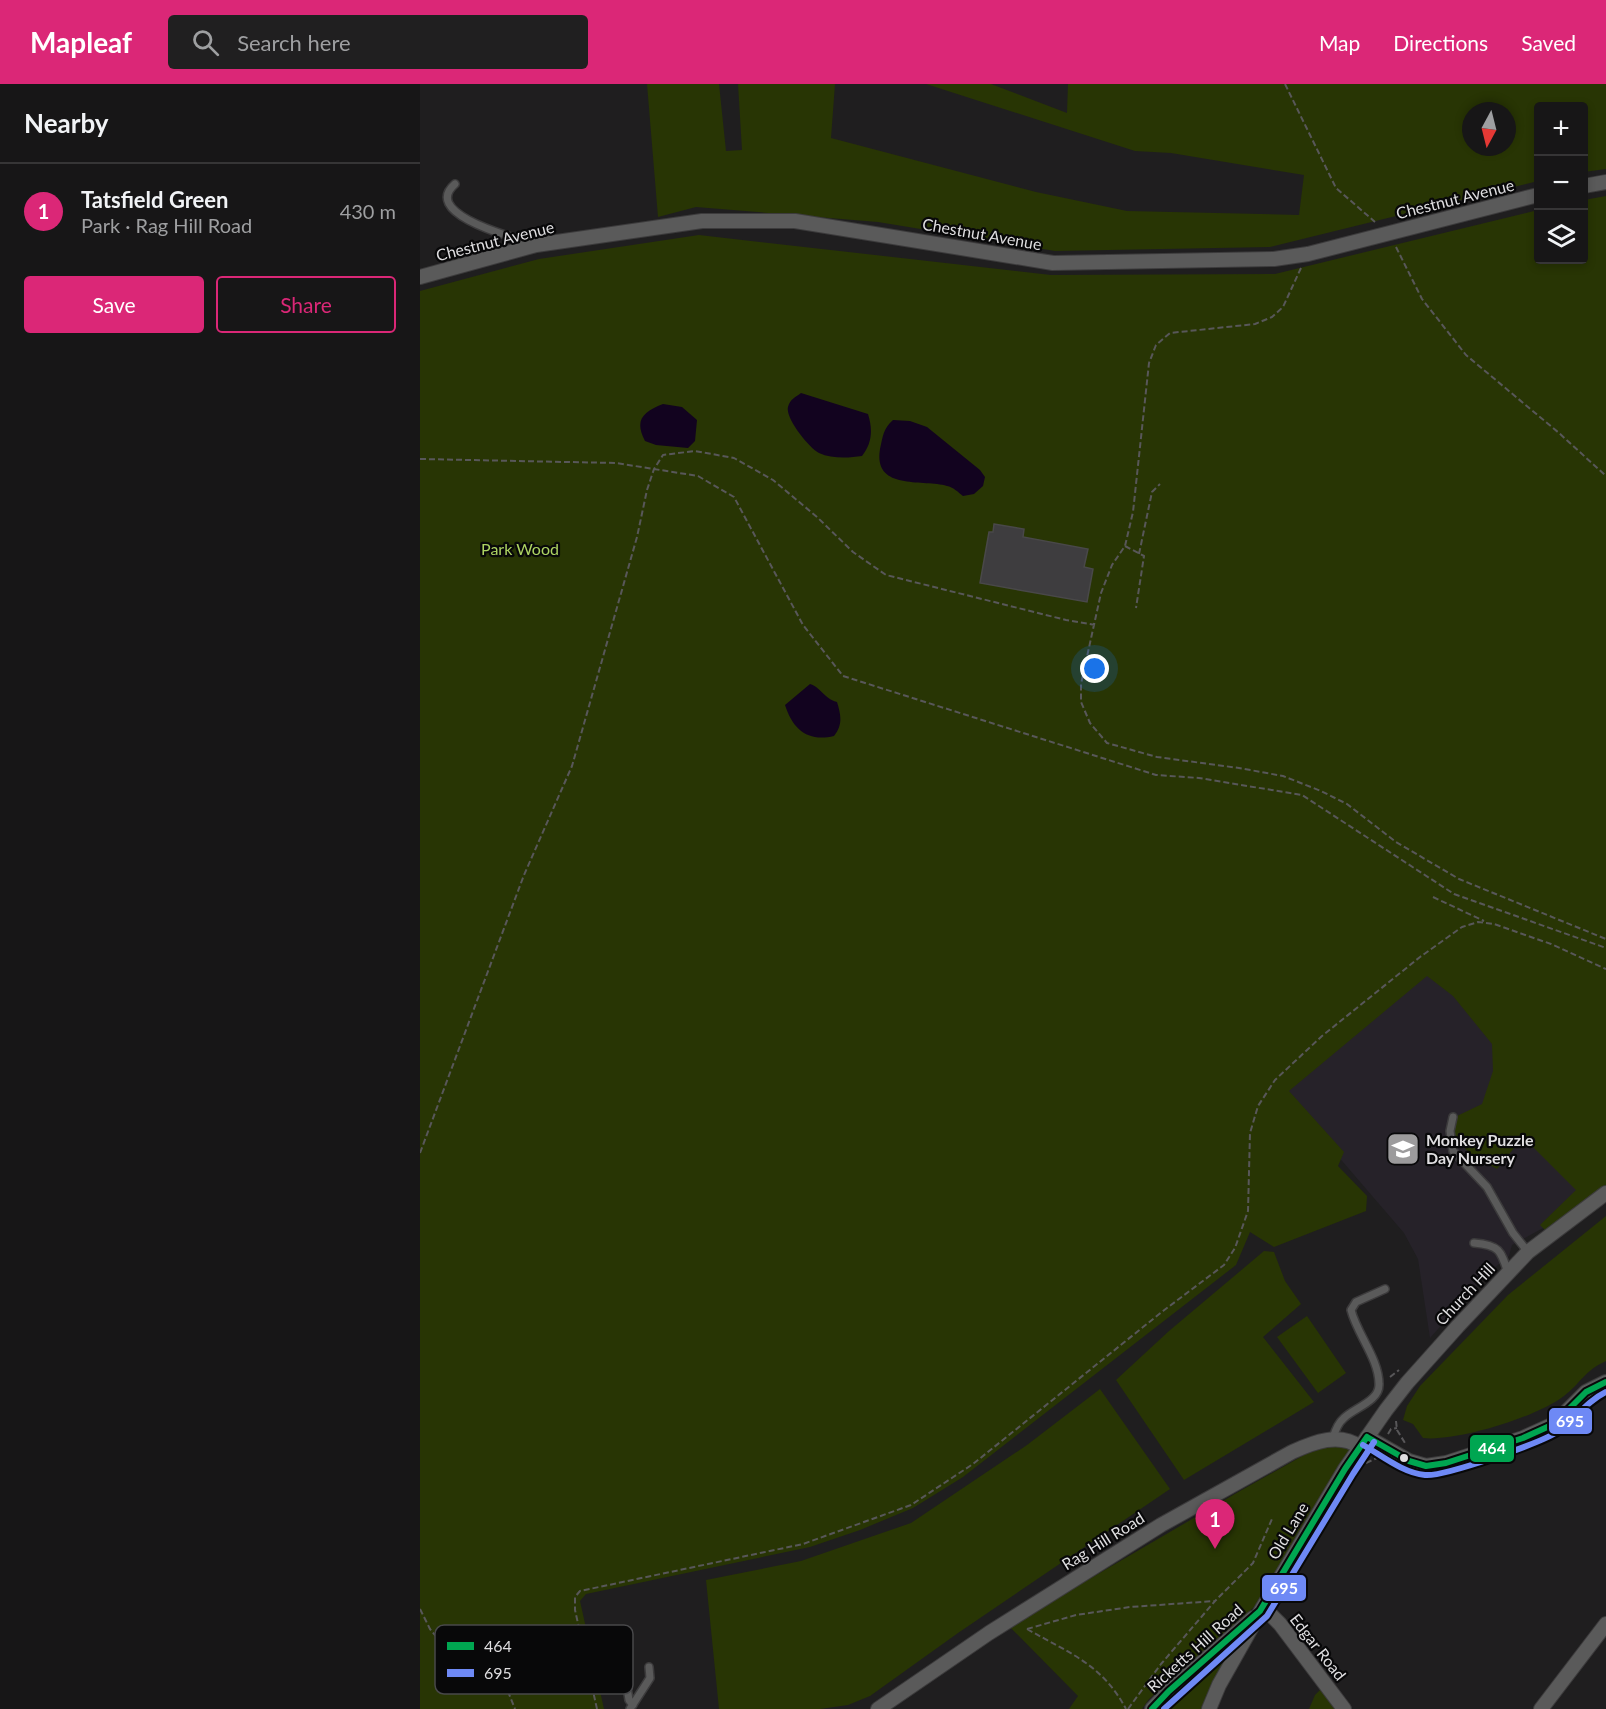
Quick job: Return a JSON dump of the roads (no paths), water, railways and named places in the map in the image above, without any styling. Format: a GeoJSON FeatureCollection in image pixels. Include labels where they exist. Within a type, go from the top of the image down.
{"type":"FeatureCollection","features":[{"type":"Feature","properties":{"kind":"street"},"geometry":{"type":"LineString","coordinates":[[1588,185],[1606,182]]}},
{"type":"Feature","properties":{"kind":"street","name":"Chestnut Avenue"},"geometry":{"type":"LineString","coordinates":[[420,277],[536,245],[702,221],[795,221],[1053,262],[1274,259],[1308,254],[1534,196]]}},
{"type":"Feature","properties":{"kind":"street","name":"Church Hill"},"geometry":{"type":"LineString","coordinates":[[1364,1442],[1407,1383],[1528,1252],[1606,1194]]}},
{"type":"Feature","properties":{"kind":"street"},"geometry":{"type":"LineString","coordinates":[[1333,1438],[1355,1443],[1364,1442],[1426,1466],[1446,1463],[1523,1438],[1554,1424],[1586,1392],[1606,1382]]}},
{"type":"Feature","properties":{"kind":"street","name":"Rag Hill Road"},"geometry":{"type":"LineString","coordinates":[[878,1709],[989,1633],[1161,1524],[1292,1452],[1313,1442],[1333,1438]]}},
{"type":"Feature","properties":{"kind":"street","name":"Old Lane"},"geometry":{"type":"LineString","coordinates":[[1209,1709],[1261,1609],[1345,1469],[1364,1442]]}},
{"type":"Feature","properties":{"kind":"street","name":"Ricketts Hill Road"},"geometry":{"type":"LineString","coordinates":[[1152,1709],[1261,1609]]}},
{"type":"Feature","properties":{"kind":"street","name":"Edgar Road"},"geometry":{"type":"LineString","coordinates":[[1261,1609],[1280,1624],[1344,1709]]}},
{"type":"Feature","properties":{"kind":"street"},"geometry":{"type":"LineString","coordinates":[[1541,1709],[1606,1624]]}},
{"type":"Feature","properties":{"kind":"lane"},"geometry":{"type":"LineString","coordinates":[[455,184],[446,198],[452,210],[477,224],[536,245]]}},
{"type":"Feature","properties":{"kind":"lane"},"geometry":{"type":"LineString","coordinates":[[1453,1117],[1450,1131],[1453,1151],[1487,1187],[1513,1233],[1528,1252]]}},
{"type":"Feature","properties":{"kind":"lane"},"geometry":{"type":"LineString","coordinates":[[1474,1243],[1490,1244],[1497,1248],[1508,1273]]}},
{"type":"Feature","properties":{"kind":"lane"},"geometry":{"type":"LineString","coordinates":[[1333,1438],[1336,1427],[1343,1418],[1377,1392],[1380,1385],[1362,1335],[1353,1321],[1351,1310],[1356,1302],[1385,1289]]}},
{"type":"Feature","properties":{"kind":"lane"},"geometry":{"type":"LineString","coordinates":[[631,1707],[650,1678],[649,1667]]}},
{"type":"Feature","properties":{"kind":"place","name":"Monkey Puzzle Day Nursery"},"geometry":{"type":"Point","coordinates":[1403,1149]}},
{"type":"Feature","properties":{"kind":"place","name":"Tatsfield Green"},"geometry":{"type":"Point","coordinates":[1215,1549]}},
{"type":"Feature","properties":{"kind":"park label","name":"Park Wood"},"geometry":{"type":"Point","coordinates":[520,549]}}]}
